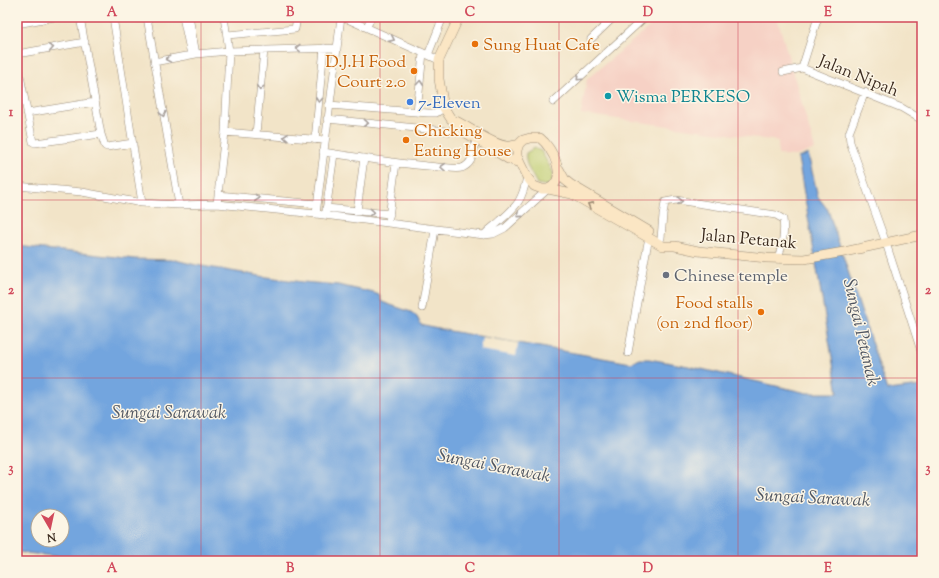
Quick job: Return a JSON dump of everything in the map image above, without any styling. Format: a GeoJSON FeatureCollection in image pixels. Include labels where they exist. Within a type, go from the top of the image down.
{"type":"FeatureCollection","features":[{"type":"Feature","properties":{"kind":"street"},"geometry":{"type":"LineString","coordinates":[[17,24],[54,17]]}},
{"type":"Feature","properties":{"kind":"street"},"geometry":{"type":"LineString","coordinates":[[80,17],[101,134],[105,146],[107,147],[133,143]]}},
{"type":"Feature","properties":{"kind":"street"},"geometry":{"type":"LineString","coordinates":[[113,17],[142,202]]}},
{"type":"Feature","properties":{"kind":"street"},"geometry":{"type":"LineString","coordinates":[[147,17],[179,205]]}},
{"type":"Feature","properties":{"kind":"street"},"geometry":{"type":"LineString","coordinates":[[183,17],[194,55]]}},
{"type":"Feature","properties":{"kind":"street"},"geometry":{"type":"LineString","coordinates":[[189,17],[194,55]]}},
{"type":"Feature","properties":{"kind":"street"},"geometry":{"type":"LineString","coordinates":[[217,204],[225,132],[229,51],[224,17]]}},
{"type":"Feature","properties":{"kind":"street"},"geometry":{"type":"LineString","coordinates":[[227,35],[295,29],[297,17]]}},
{"type":"Feature","properties":{"kind":"street"},"geometry":{"type":"LineString","coordinates":[[316,214],[324,140],[342,17],[439,60]]}},
{"type":"Feature","properties":{"kind":"street"},"geometry":{"type":"LineString","coordinates":[[367,27],[371,17]]}},
{"type":"Feature","properties":{"kind":"street"},"geometry":{"type":"LineString","coordinates":[[417,112],[425,54],[444,17]]}},
{"type":"Feature","properties":{"kind":"street"},"geometry":{"type":"LineString","coordinates":[[458,17],[439,60],[439,79],[444,108],[451,119],[466,133],[508,159],[520,163]]}},
{"type":"Feature","properties":{"kind":"street"},"geometry":{"type":"LineString","coordinates":[[591,39],[614,17]]}},
{"type":"Feature","properties":{"kind":"street"},"geometry":{"type":"LineString","coordinates":[[553,102],[645,17]]}},
{"type":"Feature","properties":{"kind":"street"},"geometry":{"type":"LineString","coordinates":[[802,68],[818,17]]}},
{"type":"Feature","properties":{"kind":"street"},"geometry":{"type":"LineString","coordinates":[[17,54],[85,42]]}},
{"type":"Feature","properties":{"kind":"street"},"geometry":{"type":"LineString","coordinates":[[315,140],[324,48]]}},
{"type":"Feature","properties":{"kind":"street"},"geometry":{"type":"LineString","coordinates":[[154,62],[229,51],[337,48]]}},
{"type":"Feature","properties":{"kind":"street"},"geometry":{"type":"LineString","coordinates":[[256,134],[264,50]]}},
{"type":"Feature","properties":{"kind":"street"},"geometry":{"type":"LineString","coordinates":[[17,60],[33,142],[35,143],[101,134]]}},
{"type":"Feature","properties":{"kind":"street","name":"Jalan Nipah"},"geometry":{"type":"LineString","coordinates":[[783,72],[802,68],[902,108],[922,120]]}},
{"type":"Feature","properties":{"kind":"street"},"geometry":{"type":"LineString","coordinates":[[865,92],[849,133],[849,139],[886,242],[922,354]]}},
{"type":"Feature","properties":{"kind":"street"},"geometry":{"type":"LineString","coordinates":[[27,113],[95,102]]}},
{"type":"Feature","properties":{"kind":"street"},"geometry":{"type":"LineString","coordinates":[[329,105],[436,113],[444,108]]}},
{"type":"Feature","properties":{"kind":"street"},"geometry":{"type":"LineString","coordinates":[[327,119],[466,133]]}},
{"type":"Feature","properties":{"kind":"street"},"geometry":{"type":"LineString","coordinates":[[326,212],[436,230],[484,235],[493,234],[505,228],[548,189],[556,184],[559,175],[558,169],[548,147],[540,138],[530,138],[523,140],[519,144],[506,146],[497,144],[469,127],[451,119]]}},
{"type":"Feature","properties":{"kind":"street"},"geometry":{"type":"LineString","coordinates":[[225,132],[324,140]]}},
{"type":"Feature","properties":{"kind":"street"},"geometry":{"type":"LineString","coordinates":[[323,152],[396,163],[461,169],[473,158],[475,144],[478,140]]}},
{"type":"Feature","properties":{"kind":"street"},"geometry":{"type":"LineString","coordinates":[[519,144],[517,156],[527,177],[534,186],[542,189],[548,189]]}},
{"type":"Feature","properties":{"kind":"street"},"geometry":{"type":"LineString","coordinates":[[326,212],[334,154]]}},
{"type":"Feature","properties":{"kind":"street"},"geometry":{"type":"LineString","coordinates":[[357,211],[364,158]]}},
{"type":"Feature","properties":{"kind":"street"},"geometry":{"type":"LineString","coordinates":[[388,223],[396,163]]}},
{"type":"Feature","properties":{"kind":"street","name":"Jalan Petanak"},"geometry":{"type":"LineString","coordinates":[[558,169],[565,180],[570,184],[675,246]]}},
{"type":"Feature","properties":{"kind":"street"},"geometry":{"type":"LineString","coordinates":[[484,235],[516,206],[524,193],[527,177]]}},
{"type":"Feature","properties":{"kind":"street"},"geometry":{"type":"LineString","coordinates":[[17,186],[82,192],[142,202],[179,205],[217,204],[316,214],[326,212],[357,211],[390,214]]}},
{"type":"Feature","properties":{"kind":"street","name":"Jalan Petanak"},"geometry":{"type":"LineString","coordinates":[[548,189],[572,194],[663,246],[675,246],[698,251],[778,259],[810,258],[922,235]]}},
{"type":"Feature","properties":{"kind":"street"},"geometry":{"type":"LineString","coordinates":[[218,195],[317,204]]}},
{"type":"Feature","properties":{"kind":"street"},"geometry":{"type":"LineString","coordinates":[[662,238],[665,202],[676,200],[776,215],[783,219],[784,231],[784,240],[778,259]]}},
{"type":"Feature","properties":{"kind":"street"},"geometry":{"type":"LineString","coordinates":[[422,308],[436,230]]}},
{"type":"Feature","properties":{"kind":"street"},"geometry":{"type":"LineString","coordinates":[[628,353],[646,247],[649,238]]}},
{"type":"Feature","properties":{"kind":"shaded area"},"geometry":{"type":"Polygon","coordinates":[[[661,17],[777,17],[815,149],[796,156],[778,155],[778,141],[581,114],[587,79],[661,17]]]}},
{"type":"Feature","properties":{"kind":"green space"},"geometry":{"type":"Polygon","coordinates":[[[534,148],[541,151],[553,172],[551,183],[548,186],[537,184],[527,165],[526,153],[534,148]]]}},
{"type":"Feature","properties":{"kind":"water","name":"Sungai Sarawak"},"geometry":{"type":"Polygon","coordinates":[[[808,154],[818,197],[828,210],[887,390],[922,386],[922,561],[98,561],[17,552],[17,246],[135,259],[175,260],[260,276],[338,285],[379,295],[382,302],[411,312],[417,317],[421,325],[433,328],[631,363],[640,359],[649,359],[688,366],[807,393],[838,393],[798,158],[808,154]]]}},
{"type":"Feature","properties":{"kind":"pier"},"geometry":{"type":"Polygon","coordinates":[[[482,337],[518,343],[516,356],[480,350],[482,337]]]}},
{"type":"Feature","properties":{"kind":"place","name":"Sung Huat Cafe"},"geometry":{"type":"Point","coordinates":[475,44]}},
{"type":"Feature","properties":{"kind":"place","name":"D.J.H Food Court 2.0"},"geometry":{"type":"Point","coordinates":[414,71]}},
{"type":"Feature","properties":{"kind":"place","name":"Wisma PERKESO"},"geometry":{"type":"Point","coordinates":[608,96]}},
{"type":"Feature","properties":{"kind":"place","name":"7-Eleven"},"geometry":{"type":"Point","coordinates":[410,102]}},
{"type":"Feature","properties":{"kind":"place","name":"Chicking Eating House"},"geometry":{"type":"Point","coordinates":[406,140]}},
{"type":"Feature","properties":{"kind":"place","name":"Chinese temple"},"geometry":{"type":"Point","coordinates":[666,275]}},
{"type":"Feature","properties":{"kind":"place","name":"Food stalls (on 2nd floor)"},"geometry":{"type":"Point","coordinates":[761,312]}},
{"type":"Feature","properties":{"kind":"water label","name":"Sungai Petanak"},"geometry":{"type":"Point","coordinates":[862,332]}}]}
